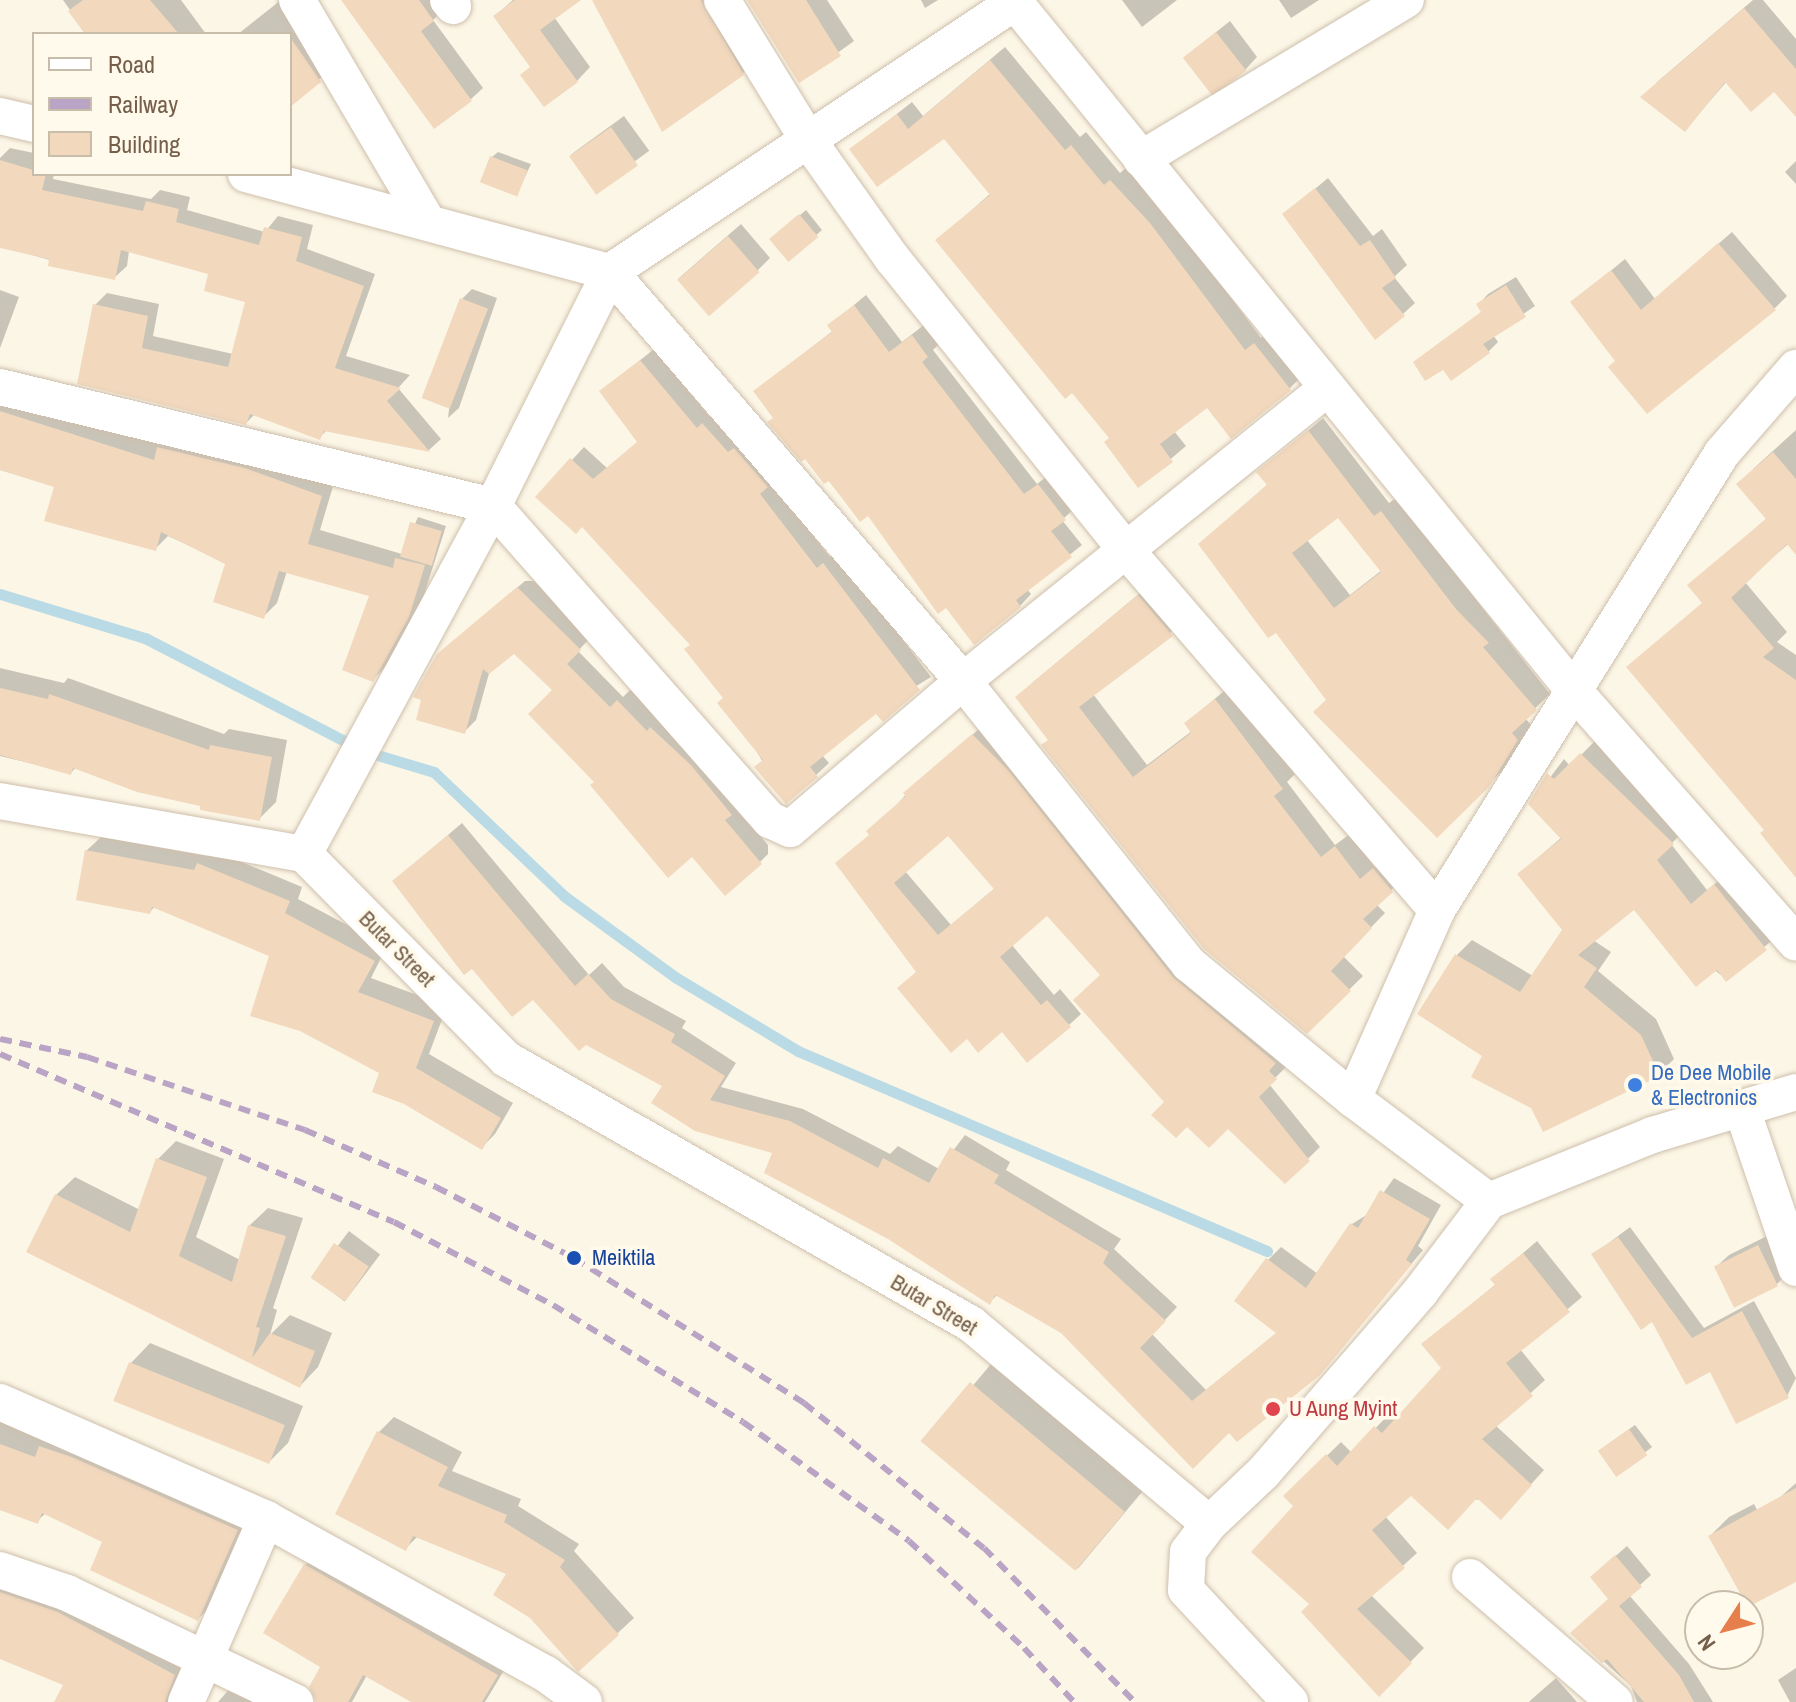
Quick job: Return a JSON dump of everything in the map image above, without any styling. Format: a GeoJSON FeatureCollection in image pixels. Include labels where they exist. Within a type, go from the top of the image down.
{"type":"FeatureCollection","features":[{"type":"Feature","properties":{"kind":"street"},"geometry":{"type":"LineString","coordinates":[[297,0],[426,219]]}},
{"type":"Feature","properties":{"kind":"street"},"geometry":{"type":"LineString","coordinates":[[722,0],[808,140],[892,258],[1126,550],[1437,910]]}},
{"type":"Feature","properties":{"kind":"street"},"geometry":{"type":"LineString","coordinates":[[1141,159],[1406,0]]}},
{"type":"Feature","properties":{"kind":"street"},"geometry":{"type":"LineString","coordinates":[[0,801],[304,854],[493,506],[610,272],[1013,2],[1575,692],[1796,943]]}},
{"type":"Feature","properties":{"kind":"street"},"geometry":{"type":"LineString","coordinates":[[0,116],[32,124]]}},
{"type":"Feature","properties":{"kind":"street"},"geometry":{"type":"LineString","coordinates":[[254,176],[426,219],[610,272],[963,681],[1189,964],[1353,1099],[1489,1201]]}},
{"type":"Feature","properties":{"kind":"street"},"geometry":{"type":"LineString","coordinates":[[1353,1099],[1437,910],[1722,453],[1796,368]]}},
{"type":"Feature","properties":{"kind":"street"},"geometry":{"type":"LineString","coordinates":[[0,387],[493,506],[770,820],[790,829],[963,681],[1327,388]]}},
{"type":"Feature","properties":{"kind":"street","name":"Butar Street"},"geometry":{"type":"LineString","coordinates":[[304,854],[506,1059],[971,1324],[1209,1524]]}},
{"type":"Feature","properties":{"kind":"street"},"geometry":{"type":"LineString","coordinates":[[1290,1702],[1186,1590],[1188,1552],[1209,1524],[1263,1473],[1421,1291],[1489,1201],[1652,1135],[1796,1092]]}},
{"type":"Feature","properties":{"kind":"street"},"geometry":{"type":"LineString","coordinates":[[1742,1109],[1796,1268]]}},
{"type":"Feature","properties":{"kind":"street"},"geometry":{"type":"LineString","coordinates":[[0,1402],[266,1519],[538,1688],[584,1702]]}},
{"type":"Feature","properties":{"kind":"street"},"geometry":{"type":"LineString","coordinates":[[186,1702],[266,1519]]}},
{"type":"Feature","properties":{"kind":"street"},"geometry":{"type":"LineString","coordinates":[[0,1570],[67,1593],[205,1662],[295,1702]]}},
{"type":"Feature","properties":{"kind":"street"},"geometry":{"type":"LineString","coordinates":[[1470,1577],[1615,1702]]}},
{"type":"Feature","properties":{"kind":"building"},"geometry":{"type":"Polygon","coordinates":[[[83,0],[150,0],[177,32],[84,32],[68,11],[83,0]]]}},
{"type":"Feature","properties":{"kind":"building"},"geometry":{"type":"Polygon","coordinates":[[[341,0],[419,0],[434,21],[421,31],[472,101],[434,129],[341,0]]]}},
{"type":"Feature","properties":{"kind":"building"},"geometry":{"type":"Polygon","coordinates":[[[515,0],[581,0],[540,30],[578,82],[544,107],[520,75],[530,67],[493,16],[515,0]]]}},
{"type":"Feature","properties":{"kind":"building"},"geometry":{"type":"Polygon","coordinates":[[[592,0],[701,0],[744,75],[662,132],[592,0]]]}},
{"type":"Feature","properties":{"kind":"building"},"geometry":{"type":"Polygon","coordinates":[[[747,0],[806,0],[841,56],[799,83],[747,0]]]}},
{"type":"Feature","properties":{"kind":"building"},"geometry":{"type":"Polygon","coordinates":[[[1744,8],[1796,69],[1796,117],[1774,92],[1751,112],[1725,82],[1685,132],[1640,97],[1744,8]]]}},
{"type":"Feature","properties":{"kind":"building"},"geometry":{"type":"Polygon","coordinates":[[[1216,32],[1246,71],[1213,96],[1183,58],[1216,32]]]}},
{"type":"Feature","properties":{"kind":"building"},"geometry":{"type":"Polygon","coordinates":[[[292,40],[321,82],[292,105],[292,40]]]}},
{"type":"Feature","properties":{"kind":"building"},"geometry":{"type":"Polygon","coordinates":[[[990,60],[1065,150],[1071,145],[1104,185],[1110,180],[1150,223],[1245,350],[1254,343],[1291,390],[1231,439],[1207,408],[1160,444],[1173,462],[1138,488],[1104,442],[1109,438],[1072,393],[1065,399],[935,240],[990,195],[944,139],[877,187],[849,149],[897,114],[908,129],[990,60]]]}},
{"type":"Feature","properties":{"kind":"building"},"geometry":{"type":"Polygon","coordinates":[[[611,127],[638,166],[596,195],[569,156],[611,127]]]}},
{"type":"Feature","properties":{"kind":"building"},"geometry":{"type":"Polygon","coordinates":[[[490,156],[527,170],[517,196],[480,182],[490,156]]]}},
{"type":"Feature","properties":{"kind":"building"},"geometry":{"type":"Polygon","coordinates":[[[0,160],[32,170],[32,176],[46,176],[42,190],[143,211],[146,201],[179,209],[176,222],[259,245],[264,227],[302,237],[296,261],[364,286],[335,368],[401,388],[387,401],[430,452],[324,431],[320,440],[250,414],[246,425],[77,384],[93,304],[148,316],[142,348],[228,367],[245,302],[204,291],[208,274],[121,250],[115,280],[48,266],[49,259],[0,248],[0,160]]]}},
{"type":"Feature","properties":{"kind":"building"},"geometry":{"type":"Polygon","coordinates":[[[1315,188],[1360,246],[1370,240],[1396,278],[1382,288],[1405,316],[1375,340],[1282,214],[1315,188]]]}},
{"type":"Feature","properties":{"kind":"building"},"geometry":{"type":"Polygon","coordinates":[[[799,214],[818,237],[788,262],[769,239],[799,214]]]}},
{"type":"Feature","properties":{"kind":"building"},"geometry":{"type":"Polygon","coordinates":[[[728,236],[759,272],[709,316],[677,280],[728,236]]]}},
{"type":"Feature","properties":{"kind":"building"},"geometry":{"type":"Polygon","coordinates":[[[1718,243],[1776,310],[1647,414],[1608,367],[1615,361],[1570,302],[1611,270],[1641,310],[1718,243]]]}},
{"type":"Feature","properties":{"kind":"building"},"geometry":{"type":"Polygon","coordinates":[[[1506,285],[1526,317],[1483,344],[1490,353],[1451,381],[1443,370],[1425,381],[1413,362],[1481,312],[1476,304],[1506,285]]]}},
{"type":"Feature","properties":{"kind":"building"},"geometry":{"type":"Polygon","coordinates":[[[460,298],[488,309],[450,409],[422,398],[460,298]]]}},
{"type":"Feature","properties":{"kind":"building"},"geometry":{"type":"Polygon","coordinates":[[[854,305],[889,352],[912,335],[928,357],[922,362],[1024,494],[1038,484],[1066,520],[1051,531],[1072,557],[1016,600],[1021,607],[974,645],[946,608],[938,614],[868,516],[860,522],[829,481],[824,484],[805,459],[801,462],[767,422],[773,418],[753,391],[832,332],[827,325],[854,305]]]}},
{"type":"Feature","properties":{"kind":"building"},"geometry":{"type":"Polygon","coordinates":[[[640,360],[697,428],[702,423],[728,452],[734,448],[768,487],[760,494],[817,568],[823,563],[920,690],[883,722],[876,714],[810,767],[818,777],[786,804],[754,767],[763,760],[717,703],[723,698],[684,649],[690,645],[582,527],[576,534],[535,497],[570,458],[593,479],[637,442],[599,391],[640,360]]]}},
{"type":"Feature","properties":{"kind":"building"},"geometry":{"type":"Polygon","coordinates":[[[0,411],[154,460],[157,447],[245,468],[322,496],[308,544],[393,568],[395,558],[425,565],[409,617],[373,682],[342,670],[369,596],[279,571],[264,619],[213,602],[225,564],[161,532],[156,551],[44,521],[54,487],[0,470],[0,411]]]}},
{"type":"Feature","properties":{"kind":"building"},"geometry":{"type":"Polygon","coordinates":[[[1308,430],[1374,516],[1381,511],[1456,609],[1489,643],[1483,647],[1537,710],[1512,733],[1518,740],[1489,787],[1437,838],[1313,712],[1326,700],[1276,633],[1268,638],[1198,544],[1267,485],[1256,472],[1308,430]],[[1338,518],[1292,553],[1334,608],[1381,572],[1338,518]]]}},
{"type":"Feature","properties":{"kind":"building"},"geometry":{"type":"Polygon","coordinates":[[[1773,452],[1796,479],[1796,555],[1787,544],[1731,598],[1774,648],[1763,657],[1796,680],[1796,878],[1760,833],[1764,830],[1626,667],[1702,603],[1687,585],[1766,519],[1736,484],[1773,452]]]}},
{"type":"Feature","properties":{"kind":"building"},"geometry":{"type":"Polygon","coordinates":[[[410,522],[442,531],[432,566],[400,557],[410,522]]]}},
{"type":"Feature","properties":{"kind":"building"},"geometry":{"type":"Polygon","coordinates":[[[517,587],[581,650],[567,664],[610,707],[617,700],[647,731],[650,727],[691,765],[732,815],[725,820],[762,864],[725,896],[692,857],[668,878],[590,785],[594,782],[528,714],[552,690],[514,654],[489,674],[483,669],[465,734],[416,720],[421,700],[413,697],[437,654],[517,587]]]}},
{"type":"Feature","properties":{"kind":"building"},"geometry":{"type":"Polygon","coordinates":[[[1138,595],[1173,636],[1079,707],[1133,777],[1191,733],[1184,723],[1215,699],[1283,789],[1274,796],[1321,857],[1335,846],[1360,879],[1373,868],[1393,892],[1363,919],[1372,928],[1331,971],[1351,991],[1307,1034],[1204,949],[1041,745],[1048,740],[1015,697],[1138,595]]]}},
{"type":"Feature","properties":{"kind":"building"},"geometry":{"type":"Polygon","coordinates":[[[0,688],[48,699],[49,694],[209,750],[210,745],[272,757],[260,821],[200,810],[200,806],[137,792],[73,768],[71,775],[0,755],[0,688]]]}},
{"type":"Feature","properties":{"kind":"building"},"geometry":{"type":"Polygon","coordinates":[[[972,734],[1008,770],[1173,977],[1276,1063],[1269,1071],[1277,1079],[1259,1097],[1310,1161],[1285,1184],[1228,1129],[1209,1148],[1187,1127],[1176,1138],[1151,1115],[1164,1102],[1073,1000],[1100,975],[1047,916],[1000,957],[1041,1005],[1047,1000],[1071,1027],[1027,1063],[1002,1032],[978,1053],[967,1039],[951,1053],[897,988],[916,972],[835,863],[869,835],[866,831],[906,796],[903,793],[972,734]],[[948,836],[894,883],[938,935],[994,889],[948,836]]]}},
{"type":"Feature","properties":{"kind":"building"},"geometry":{"type":"Polygon","coordinates":[[[1580,753],[1674,844],[1657,860],[1691,904],[1714,884],[1767,950],[1726,982],[1717,970],[1696,987],[1634,910],[1578,955],[1597,968],[1584,987],[1641,1035],[1660,1076],[1543,1132],[1531,1108],[1471,1077],[1482,1056],[1417,1014],[1455,954],[1520,992],[1562,930],[1517,874],[1561,839],[1528,804],[1547,773],[1554,779],[1580,753]]]}},
{"type":"Feature","properties":{"kind":"building"},"geometry":{"type":"Polygon","coordinates":[[[448,835],[575,986],[588,974],[611,999],[675,1034],[671,1042],[725,1076],[710,1100],[790,1121],[878,1168],[883,1158],[929,1183],[950,1147],[999,1175],[994,1183],[1109,1252],[1103,1263],[1166,1321],[1140,1348],[1192,1401],[1276,1333],[1234,1301],[1266,1258],[1306,1288],[1350,1223],[1358,1228],[1380,1190],[1430,1219],[1406,1260],[1412,1264],[1320,1375],[1237,1442],[1229,1433],[1193,1469],[1061,1333],[995,1295],[990,1305],[888,1239],[764,1173],[772,1153],[695,1131],[651,1103],[662,1086],[586,1045],[579,1051],[533,1000],[512,1017],[472,969],[464,975],[392,881],[448,835]]]}},
{"type":"Feature","properties":{"kind":"building"},"geometry":{"type":"Polygon","coordinates":[[[85,850],[194,870],[197,863],[290,901],[285,913],[375,961],[358,992],[434,1021],[416,1068],[501,1118],[482,1150],[404,1104],[372,1092],[379,1073],[300,1031],[250,1016],[269,956],[152,907],[150,914],[76,900],[85,850]]]}},
{"type":"Feature","properties":{"kind":"building"},"geometry":{"type":"Polygon","coordinates":[[[156,1158],[207,1177],[179,1256],[232,1282],[248,1225],[286,1236],[256,1327],[260,1328],[252,1358],[270,1333],[315,1351],[300,1388],[26,1252],[55,1194],[130,1232],[156,1158]]]}},
{"type":"Feature","properties":{"kind":"building"},"geometry":{"type":"Polygon","coordinates":[[[1618,1237],[1692,1338],[1742,1311],[1789,1398],[1736,1424],[1710,1372],[1686,1385],[1652,1322],[1641,1330],[1591,1254],[1618,1237]]]}},
{"type":"Feature","properties":{"kind":"building"},"geometry":{"type":"Polygon","coordinates":[[[334,1243],[369,1266],[345,1301],[311,1278],[334,1243]]]}},
{"type":"Feature","properties":{"kind":"building"},"geometry":{"type":"Polygon","coordinates":[[[1758,1245],[1778,1286],[1734,1308],[1714,1266],[1758,1245]]]}},
{"type":"Feature","properties":{"kind":"building"},"geometry":{"type":"Polygon","coordinates":[[[1523,1253],[1570,1312],[1506,1363],[1533,1396],[1482,1439],[1532,1485],[1501,1520],[1477,1498],[1448,1530],[1411,1496],[1372,1530],[1405,1568],[1357,1609],[1412,1663],[1379,1697],[1301,1612],[1309,1604],[1251,1552],[1293,1506],[1283,1496],[1326,1454],[1337,1466],[1374,1426],[1382,1433],[1441,1368],[1421,1344],[1495,1285],[1490,1279],[1523,1253]]]}},
{"type":"Feature","properties":{"kind":"building"},"geometry":{"type":"Polygon","coordinates":[[[129,1362],[285,1425],[269,1464],[113,1401],[129,1362]]]}},
{"type":"Feature","properties":{"kind":"building"},"geometry":{"type":"Polygon","coordinates":[[[970,1382],[1125,1512],[1075,1571],[921,1441],[970,1382]]]}},
{"type":"Feature","properties":{"kind":"building"},"geometry":{"type":"Polygon","coordinates":[[[1629,1429],[1647,1455],[1616,1477],[1598,1451],[1629,1429]]]}},
{"type":"Feature","properties":{"kind":"building"},"geometry":{"type":"Polygon","coordinates":[[[377,1431],[448,1467],[438,1486],[507,1515],[504,1522],[565,1560],[560,1567],[619,1635],[578,1672],[530,1618],[493,1595],[506,1574],[413,1536],[406,1551],[335,1514],[377,1431]]]}},
{"type":"Feature","properties":{"kind":"building"},"geometry":{"type":"Polygon","coordinates":[[[0,1444],[35,1457],[39,1446],[72,1457],[238,1530],[198,1621],[90,1570],[102,1542],[42,1513],[38,1524],[0,1510],[0,1444]]]}},
{"type":"Feature","properties":{"kind":"building"},"geometry":{"type":"Polygon","coordinates":[[[1796,1488],[1796,1582],[1764,1599],[1764,1590],[1738,1590],[1708,1536],[1796,1488]]]}},
{"type":"Feature","properties":{"kind":"building"},"geometry":{"type":"Polygon","coordinates":[[[1615,1555],[1642,1587],[1619,1606],[1679,1675],[1694,1702],[1644,1702],[1607,1659],[1602,1663],[1570,1633],[1608,1599],[1590,1577],[1615,1555]]]}},
{"type":"Feature","properties":{"kind":"building"},"geometry":{"type":"Polygon","coordinates":[[[304,1564],[498,1675],[482,1702],[411,1702],[363,1675],[348,1702],[316,1702],[309,1687],[320,1667],[263,1633],[304,1564]]]}},
{"type":"Feature","properties":{"kind":"building"},"geometry":{"type":"Polygon","coordinates":[[[0,1592],[58,1612],[175,1675],[165,1702],[54,1702],[63,1685],[0,1659],[0,1592]]]}},
{"type":"Feature","properties":{"kind":"waterway"},"geometry":{"type":"LineString","coordinates":[[0,594],[145,638],[364,751],[434,772],[564,896],[675,977],[798,1051],[1267,1251]]}},
{"type":"Feature","properties":{"kind":"railway"},"geometry":{"type":"LineString","coordinates":[[0,1039],[87,1057],[305,1130],[436,1187],[574,1258],[804,1403],[984,1548],[1135,1702]]}},
{"type":"Feature","properties":{"kind":"railway"},"geometry":{"type":"LineString","coordinates":[[0,1054],[394,1222],[553,1305],[743,1422],[909,1541],[1024,1648],[1074,1702]]}},
{"type":"Feature","properties":{"kind":"place","name":"De Dee Mobile & Electronics"},"geometry":{"type":"Point","coordinates":[1635,1085]}},
{"type":"Feature","properties":{"kind":"place","name":"Meiktila"},"geometry":{"type":"Point","coordinates":[574,1258]}},
{"type":"Feature","properties":{"kind":"place","name":"U Aung Myint"},"geometry":{"type":"Point","coordinates":[1273,1409]}}]}
